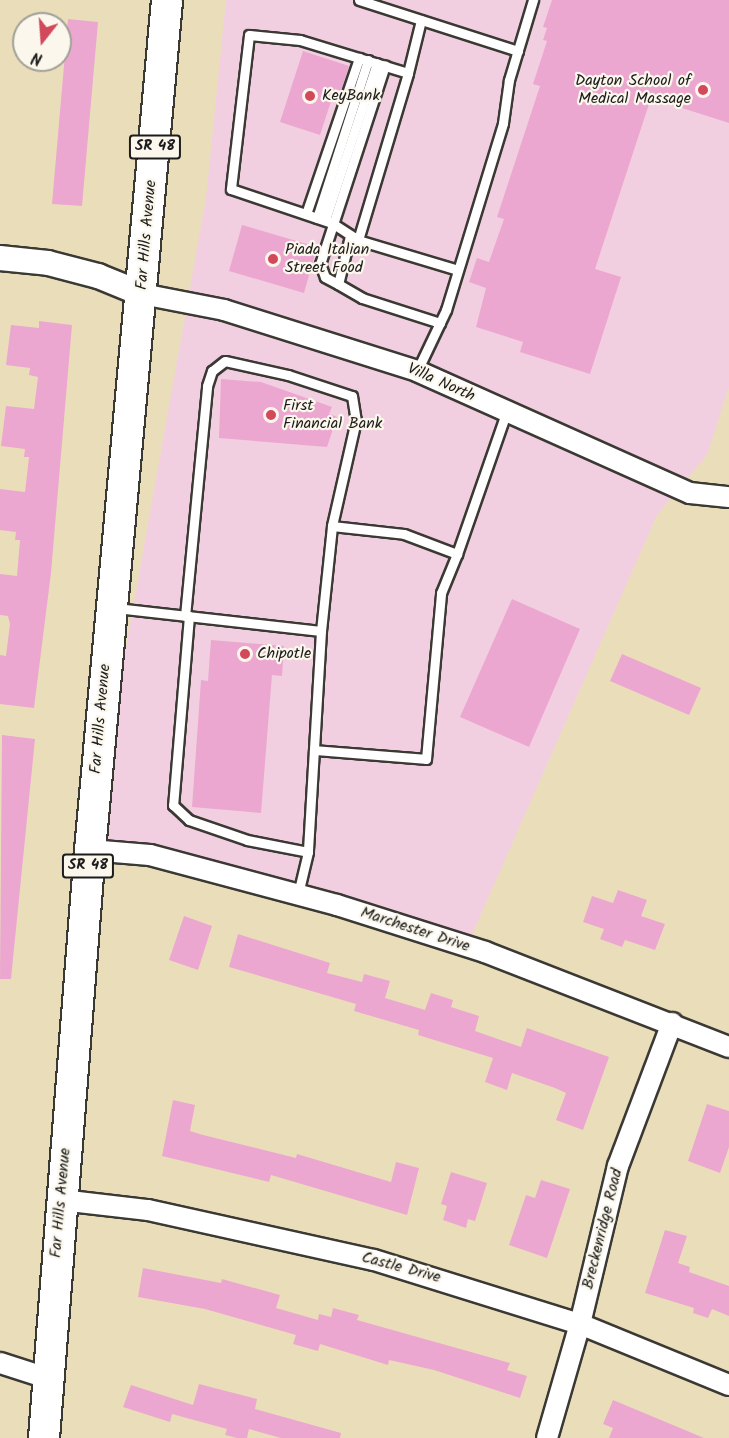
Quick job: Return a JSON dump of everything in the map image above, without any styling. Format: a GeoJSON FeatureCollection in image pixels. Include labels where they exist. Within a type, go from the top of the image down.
{"type":"FeatureCollection","features":[{"type":"Feature","properties":{"kind":"main road","name":"Far Hills Avenue"},"geometry":{"type":"LineString","coordinates":[[44,1438],[90,850],[167,0]]}},
{"type":"Feature","properties":{"kind":"street"},"geometry":{"type":"LineString","coordinates":[[0,258],[48,263],[98,276],[142,294]]}},
{"type":"Feature","properties":{"kind":"street","name":"Villa North"},"geometry":{"type":"LineString","coordinates":[[142,294],[224,310],[417,371],[506,413],[601,451],[690,493],[729,497]]}},
{"type":"Feature","properties":{"kind":"street","name":"Marchester Drive"},"geometry":{"type":"LineString","coordinates":[[90,850],[150,855],[298,894],[485,952],[729,1047]]}},
{"type":"Feature","properties":{"kind":"street","name":"Breckenridge Road"},"geometry":{"type":"LineString","coordinates":[[547,1438],[580,1324],[618,1166],[672,1023]]}},
{"type":"Feature","properties":{"kind":"street","name":"Castle Drive"},"geometry":{"type":"LineString","coordinates":[[61,1200],[148,1210],[307,1244],[489,1293],[580,1324],[729,1385]]}},
{"type":"Feature","properties":{"kind":"street"},"geometry":{"type":"LineString","coordinates":[[0,1363],[47,1378]]}},
{"type":"Feature","properties":{"kind":"lane"},"geometry":{"type":"LineString","coordinates":[[359,0],[518,51]]}},
{"type":"Feature","properties":{"kind":"lane"},"geometry":{"type":"LineString","coordinates":[[417,371],[440,323],[458,270],[503,123],[518,51],[533,0]]}},
{"type":"Feature","properties":{"kind":"lane"},"geometry":{"type":"LineString","coordinates":[[338,284],[408,73],[422,20]]}},
{"type":"Feature","properties":{"kind":"lane"},"geometry":{"type":"LineString","coordinates":[[408,73],[300,40],[249,35],[231,189],[325,220],[354,238],[458,270]]}},
{"type":"Feature","properties":{"kind":"lane"},"geometry":{"type":"LineString","coordinates":[[306,214],[372,62]]}},
{"type":"Feature","properties":{"kind":"lane"},"geometry":{"type":"LineString","coordinates":[[372,62],[325,220],[320,264],[325,277],[362,298],[440,323]]}},
{"type":"Feature","properties":{"kind":"lane"},"geometry":{"type":"LineString","coordinates":[[325,220],[372,62]]}},
{"type":"Feature","properties":{"kind":"lane"},"geometry":{"type":"LineString","coordinates":[[298,894],[308,852],[321,631],[332,526],[356,420],[352,396],[288,375],[225,361],[212,371],[207,386],[173,805],[189,820],[247,840],[308,852]]}},
{"type":"Feature","properties":{"kind":"lane"},"geometry":{"type":"LineString","coordinates":[[314,750],[426,759],[441,593],[457,554],[506,413]]}},
{"type":"Feature","properties":{"kind":"lane"},"geometry":{"type":"LineString","coordinates":[[332,526],[404,534],[457,554]]}},
{"type":"Feature","properties":{"kind":"lane"},"geometry":{"type":"LineString","coordinates":[[111,607],[321,631]]}},
{"type":"Feature","properties":{"kind":"shaded area"},"geometry":{"type":"Polygon","coordinates":[[[226,0],[729,0],[729,387],[707,455],[657,515],[467,946],[150,855],[90,850],[206,198],[226,0]]]}},
{"type":"Feature","properties":{"kind":"building"},"geometry":{"type":"Polygon","coordinates":[[[552,0],[729,0],[729,123],[651,98],[595,269],[621,277],[590,374],[520,352],[523,342],[476,327],[486,288],[469,282],[477,258],[489,262],[504,219],[497,217],[540,86],[533,84],[547,41],[543,40],[547,28],[543,27],[552,0]]]}},
{"type":"Feature","properties":{"kind":"building"},"geometry":{"type":"Polygon","coordinates":[[[72,19],[98,22],[82,206],[52,204],[63,72],[72,72],[72,19]]]}},
{"type":"Feature","properties":{"kind":"building","name":"KeyBank"},"geometry":{"type":"Polygon","coordinates":[[[303,51],[349,66],[341,91],[335,89],[320,135],[280,122],[303,51]]]}},
{"type":"Feature","properties":{"kind":"building","name":"Piada Italian Street Food"},"geometry":{"type":"Polygon","coordinates":[[[242,225],[317,247],[304,293],[229,271],[242,225]]]}},
{"type":"Feature","properties":{"kind":"building"},"geometry":{"type":"Polygon","coordinates":[[[39,321],[72,325],[51,573],[34,708],[0,704],[0,655],[6,656],[10,624],[8,616],[0,615],[0,574],[17,576],[20,540],[15,540],[16,532],[0,530],[0,489],[25,492],[29,457],[24,457],[25,449],[1,446],[6,406],[34,409],[38,377],[29,375],[30,368],[6,365],[11,325],[39,328],[39,321]]]}},
{"type":"Feature","properties":{"kind":"building"},"geometry":{"type":"Polygon","coordinates":[[[221,379],[261,382],[332,407],[329,414],[337,417],[327,447],[219,438],[221,379]]]}},
{"type":"Feature","properties":{"kind":"building"},"geometry":{"type":"Polygon","coordinates":[[[512,599],[580,629],[529,747],[460,717],[512,599]]]}},
{"type":"Feature","properties":{"kind":"building"},"geometry":{"type":"Polygon","coordinates":[[[211,640],[284,646],[282,676],[272,675],[261,813],[192,807],[201,680],[208,681],[211,640]]]}},
{"type":"Feature","properties":{"kind":"building"},"geometry":{"type":"Polygon","coordinates":[[[622,654],[701,688],[689,715],[610,681],[622,654]]]}},
{"type":"Feature","properties":{"kind":"building"},"geometry":{"type":"Polygon","coordinates":[[[2,735],[35,739],[11,979],[0,979],[2,735]]]}},
{"type":"Feature","properties":{"kind":"building"},"geometry":{"type":"Polygon","coordinates":[[[618,890],[647,900],[641,916],[665,924],[655,950],[625,940],[622,947],[600,939],[604,929],[583,922],[592,896],[613,903],[618,890]]]}},
{"type":"Feature","properties":{"kind":"building"},"geometry":{"type":"Polygon","coordinates":[[[184,916],[212,926],[198,970],[169,960],[184,916]]]}},
{"type":"Feature","properties":{"kind":"building"},"geometry":{"type":"Polygon","coordinates":[[[238,934],[330,963],[327,973],[362,982],[364,974],[390,981],[385,998],[425,1010],[431,993],[453,1000],[451,1007],[479,1016],[475,1031],[521,1047],[527,1028],[609,1057],[583,1130],[556,1120],[566,1093],[512,1073],[507,1090],[485,1082],[493,1058],[418,1035],[419,1030],[354,1011],[356,1004],[229,967],[238,934]]]}},
{"type":"Feature","properties":{"kind":"building"},"geometry":{"type":"Polygon","coordinates":[[[173,1100],[195,1105],[190,1131],[203,1135],[296,1158],[297,1154],[391,1182],[396,1162],[419,1168],[407,1215],[271,1175],[269,1182],[162,1156],[173,1100]]]}},
{"type":"Feature","properties":{"kind":"building"},"geometry":{"type":"Polygon","coordinates":[[[707,1104],[729,1111],[729,1147],[720,1173],[688,1161],[707,1104]]]}},
{"type":"Feature","properties":{"kind":"building"},"geometry":{"type":"Polygon","coordinates":[[[451,1172],[487,1183],[475,1221],[468,1219],[466,1228],[443,1220],[447,1206],[441,1204],[451,1172]]]}},
{"type":"Feature","properties":{"kind":"building"},"geometry":{"type":"Polygon","coordinates":[[[541,1180],[570,1189],[547,1258],[509,1245],[526,1195],[535,1198],[541,1180]]]}},
{"type":"Feature","properties":{"kind":"building"},"geometry":{"type":"Polygon","coordinates":[[[665,1230],[687,1236],[678,1263],[690,1267],[689,1272],[729,1286],[729,1316],[712,1309],[708,1318],[693,1313],[694,1308],[645,1293],[665,1230]]]}},
{"type":"Feature","properties":{"kind":"building"},"geometry":{"type":"Polygon","coordinates":[[[143,1268],[221,1283],[222,1279],[280,1295],[276,1308],[318,1320],[319,1314],[331,1317],[333,1308],[359,1315],[357,1320],[510,1363],[507,1370],[527,1376],[520,1398],[434,1370],[389,1360],[388,1365],[320,1344],[318,1351],[293,1344],[296,1335],[205,1309],[138,1297],[143,1268]]]}},
{"type":"Feature","properties":{"kind":"building"},"geometry":{"type":"Polygon","coordinates":[[[199,1384],[257,1399],[255,1409],[341,1433],[340,1438],[281,1438],[249,1429],[247,1438],[237,1438],[225,1435],[227,1429],[172,1414],[170,1422],[123,1407],[131,1385],[193,1405],[199,1384]]]}},
{"type":"Feature","properties":{"kind":"building"},"geometry":{"type":"Polygon","coordinates":[[[613,1400],[704,1438],[609,1438],[613,1428],[603,1424],[613,1400]]]}},
{"type":"Feature","properties":{"kind":"place","name":"Dayton School of Medical Massage"},"geometry":{"type":"Point","coordinates":[703,90]}},
{"type":"Feature","properties":{"kind":"place","name":"KeyBank"},"geometry":{"type":"Point","coordinates":[310,96]}},
{"type":"Feature","properties":{"kind":"place","name":"Piada Italian Street Food"},"geometry":{"type":"Point","coordinates":[273,259]}},
{"type":"Feature","properties":{"kind":"place","name":"First Financial Bank"},"geometry":{"type":"Point","coordinates":[271,415]}},
{"type":"Feature","properties":{"kind":"place","name":"Chipotle"},"geometry":{"type":"Point","coordinates":[245,654]}}]}
